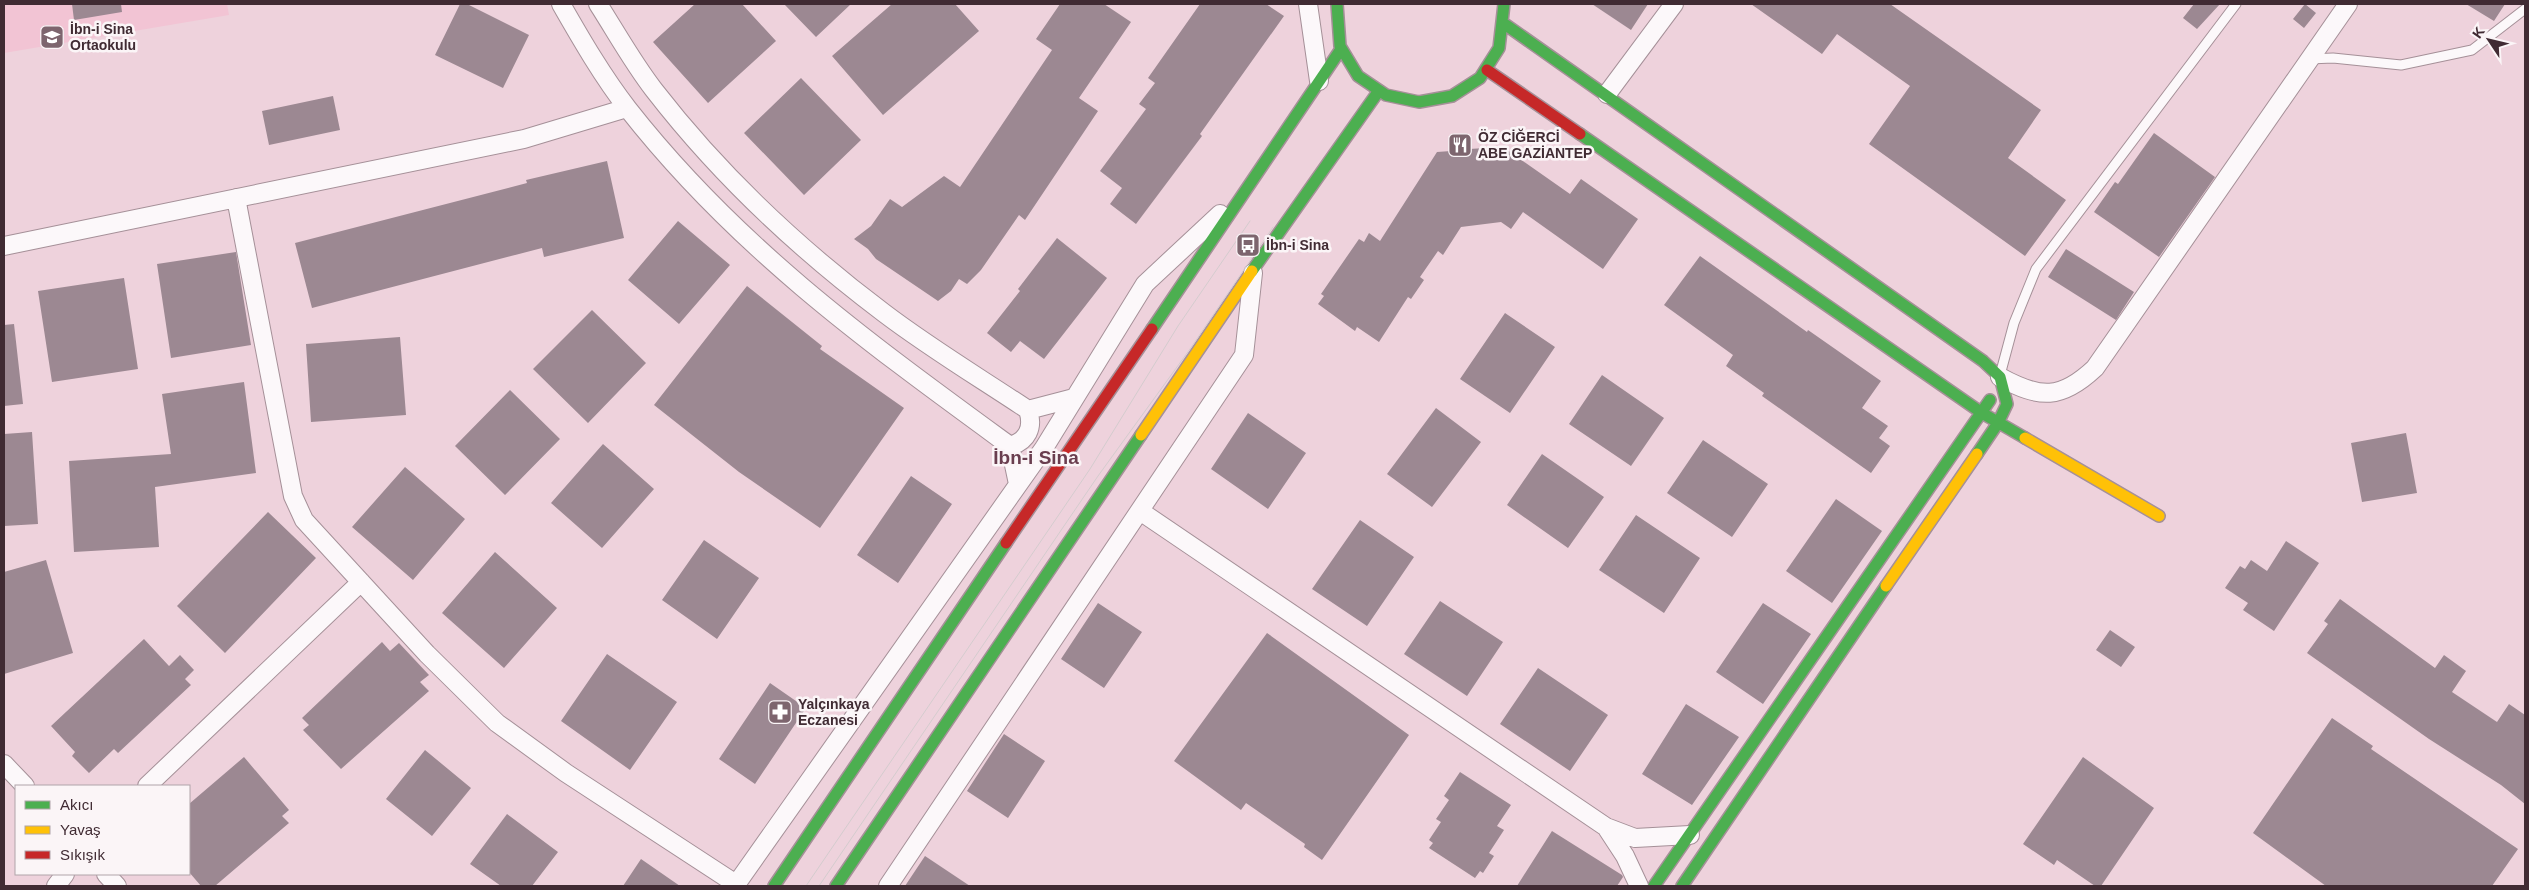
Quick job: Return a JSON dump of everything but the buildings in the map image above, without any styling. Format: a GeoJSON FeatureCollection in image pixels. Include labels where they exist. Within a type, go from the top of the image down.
{"type":"FeatureCollection","features":[{"type":"Feature","properties":{"kind":"main road"},"geometry":{"type":"LineString","coordinates":[[1337,4],[1335,22],[1341,49],[1352,68],[1378,92],[1405,102],[1434,103],[1461,93],[1487,70],[1500,51],[1506,26],[1504,4]]}},
{"type":"Feature","properties":{"kind":"main road"},"geometry":{"type":"LineString","coordinates":[[1506,26],[1607,94],[1984,361],[2000,377],[2007,404],[1998,424],[1682,886]]}},
{"type":"Feature","properties":{"kind":"main road"},"geometry":{"type":"LineString","coordinates":[[774,886],[1341,49]]}},
{"type":"Feature","properties":{"kind":"main road"},"geometry":{"type":"LineString","coordinates":[[1487,70],[1998,424],[2159,516]]}},
{"type":"Feature","properties":{"kind":"main road"},"geometry":{"type":"LineString","coordinates":[[836,886],[1253,270],[1378,92]]}},
{"type":"Feature","properties":{"kind":"main road"},"geometry":{"type":"LineString","coordinates":[[1654,886],[1982,413],[1993,395],[2000,377]]}},
{"type":"Feature","properties":{"kind":"street"},"geometry":{"type":"LineString","coordinates":[[561,4],[627,108],[695,187],[774,264],[865,340],[1010,446],[1018,484]]}},
{"type":"Feature","properties":{"kind":"street"},"geometry":{"type":"LineString","coordinates":[[598,4],[653,88],[672,111],[718,164],[796,241],[885,314],[1028,410],[1031,418],[1029,432],[1024,439],[1010,446]]}},
{"type":"Feature","properties":{"kind":"street"},"geometry":{"type":"LineString","coordinates":[[1308,4],[1319,81]]}},
{"type":"Feature","properties":{"kind":"street"},"geometry":{"type":"LineString","coordinates":[[1607,94],[1674,4]]}},
{"type":"Feature","properties":{"kind":"street"},"geometry":{"type":"LineString","coordinates":[[2000,377],[2020,388],[2034,392],[2051,393],[2066,390],[2080,382],[2095,368],[2348,4]]}},
{"type":"Feature","properties":{"kind":"street"},"geometry":{"type":"LineString","coordinates":[[4,246],[524,139],[627,108]]}},
{"type":"Feature","properties":{"kind":"street"},"geometry":{"type":"LineString","coordinates":[[236,198],[292,496],[304,520],[427,654],[497,722],[566,773],[735,885],[1018,484],[1145,284],[1246,189]]}},
{"type":"Feature","properties":{"kind":"street"},"geometry":{"type":"LineString","coordinates":[[888,886],[1244,355],[1253,270]]}},
{"type":"Feature","properties":{"kind":"street"},"geometry":{"type":"LineString","coordinates":[[1028,410],[1074,398]]}},
{"type":"Feature","properties":{"kind":"street"},"geometry":{"type":"LineString","coordinates":[[1140,511],[1606,828],[1634,838],[1690,835]]}},
{"type":"Feature","properties":{"kind":"street"},"geometry":{"type":"LineString","coordinates":[[148,785],[361,582]]}},
{"type":"Feature","properties":{"kind":"street"},"geometry":{"type":"LineString","coordinates":[[4,764],[24,785]]}},
{"type":"Feature","properties":{"kind":"street"},"geometry":{"type":"LineString","coordinates":[[1606,828],[1625,856],[1639,886]]}},
{"type":"Feature","properties":{"kind":"street"},"geometry":{"type":"LineString","coordinates":[[56,886],[64,875]]}},
{"type":"Feature","properties":{"kind":"street"},"geometry":{"type":"LineString","coordinates":[[107,875],[117,886]]}},
{"type":"Feature","properties":{"kind":"lane"},"geometry":{"type":"LineString","coordinates":[[2000,377],[2014,323],[2036,269],[2236,4]]}},
{"type":"Feature","properties":{"kind":"lane"},"geometry":{"type":"LineString","coordinates":[[2309,59],[2333,58],[2401,65],[2472,50],[2525,9]]}},
{"type":"Feature","properties":{"kind":"shaded area","name":"İbn-i Sina Ortaokulu"},"geometry":{"type":"Polygon","coordinates":[[[4,4],[227,4],[229,15],[4,53],[4,4]]]}},
{"type":"Feature","properties":{"kind":"tram line"},"geometry":{"type":"LineString","coordinates":[[806,886],[1090,469],[1178,326],[1250,221]]}},
{"type":"Feature","properties":{"kind":"tram line"},"geometry":{"type":"LineString","coordinates":[[819,886],[1098,476],[1190,349],[1273,227]]}},
{"type":"Feature","properties":{"kind":"traffic: fast"},"geometry":{"type":"LineString","coordinates":[[1337,4],[1340,46],[1358,76],[1386,95],[1419,102],[1452,96],[1480,78],[1499,48],[1504,4]]}},
{"type":"Feature","properties":{"kind":"traffic: fast"},"geometry":{"type":"LineString","coordinates":[[1506,25],[1983,361],[2000,377],[2007,404],[1998,423],[1977,454]]}},
{"type":"Feature","properties":{"kind":"traffic: fast"},"geometry":{"type":"LineString","coordinates":[[1152,329],[1341,49]]}},
{"type":"Feature","properties":{"kind":"traffic: fast"},"geometry":{"type":"LineString","coordinates":[[1252,271],[1378,92]]}},
{"type":"Feature","properties":{"kind":"traffic: fast"},"geometry":{"type":"LineString","coordinates":[[1580,134],[1982,413],[2025,438]]}},
{"type":"Feature","properties":{"kind":"traffic: fast"},"geometry":{"type":"LineString","coordinates":[[1654,886],[1990,400]]}},
{"type":"Feature","properties":{"kind":"traffic: fast"},"geometry":{"type":"LineString","coordinates":[[836,886],[1141,435]]}},
{"type":"Feature","properties":{"kind":"traffic: fast"},"geometry":{"type":"LineString","coordinates":[[774,886],[1006,543]]}},
{"type":"Feature","properties":{"kind":"traffic: fast"},"geometry":{"type":"LineString","coordinates":[[1682,886],[1886,586]]}},
{"type":"Feature","properties":{"kind":"traffic: slow"},"geometry":{"type":"LineString","coordinates":[[1141,435],[1252,271]]}},
{"type":"Feature","properties":{"kind":"traffic: slow"},"geometry":{"type":"LineString","coordinates":[[2025,438],[2159,516]]}},
{"type":"Feature","properties":{"kind":"traffic: slow"},"geometry":{"type":"LineString","coordinates":[[1886,586],[1977,454]]}},
{"type":"Feature","properties":{"kind":"traffic: jam"},"geometry":{"type":"LineString","coordinates":[[1487,70],[1580,134]]}},
{"type":"Feature","properties":{"kind":"traffic: jam"},"geometry":{"type":"LineString","coordinates":[[1006,543],[1152,329]]}},
{"type":"Feature","properties":{"kind":"place","name":"İbn-i Sina Ortaokulu"},"geometry":{"type":"Point","coordinates":[52,37]}},
{"type":"Feature","properties":{"kind":"place","name":"ÖZ CİĞERCİ ABE GAZİANTEP"},"geometry":{"type":"Point","coordinates":[1460,145]}},
{"type":"Feature","properties":{"kind":"place","name":"İbn-i Sina"},"geometry":{"type":"Point","coordinates":[1248,245]}},
{"type":"Feature","properties":{"kind":"place","name":"Yalçınkaya Eczanesi"},"geometry":{"type":"Point","coordinates":[780,712]}},
{"type":"Feature","properties":{"kind":"district","name":"İbn-i Sina"},"geometry":{"type":"Point","coordinates":[1036,457]}}]}
